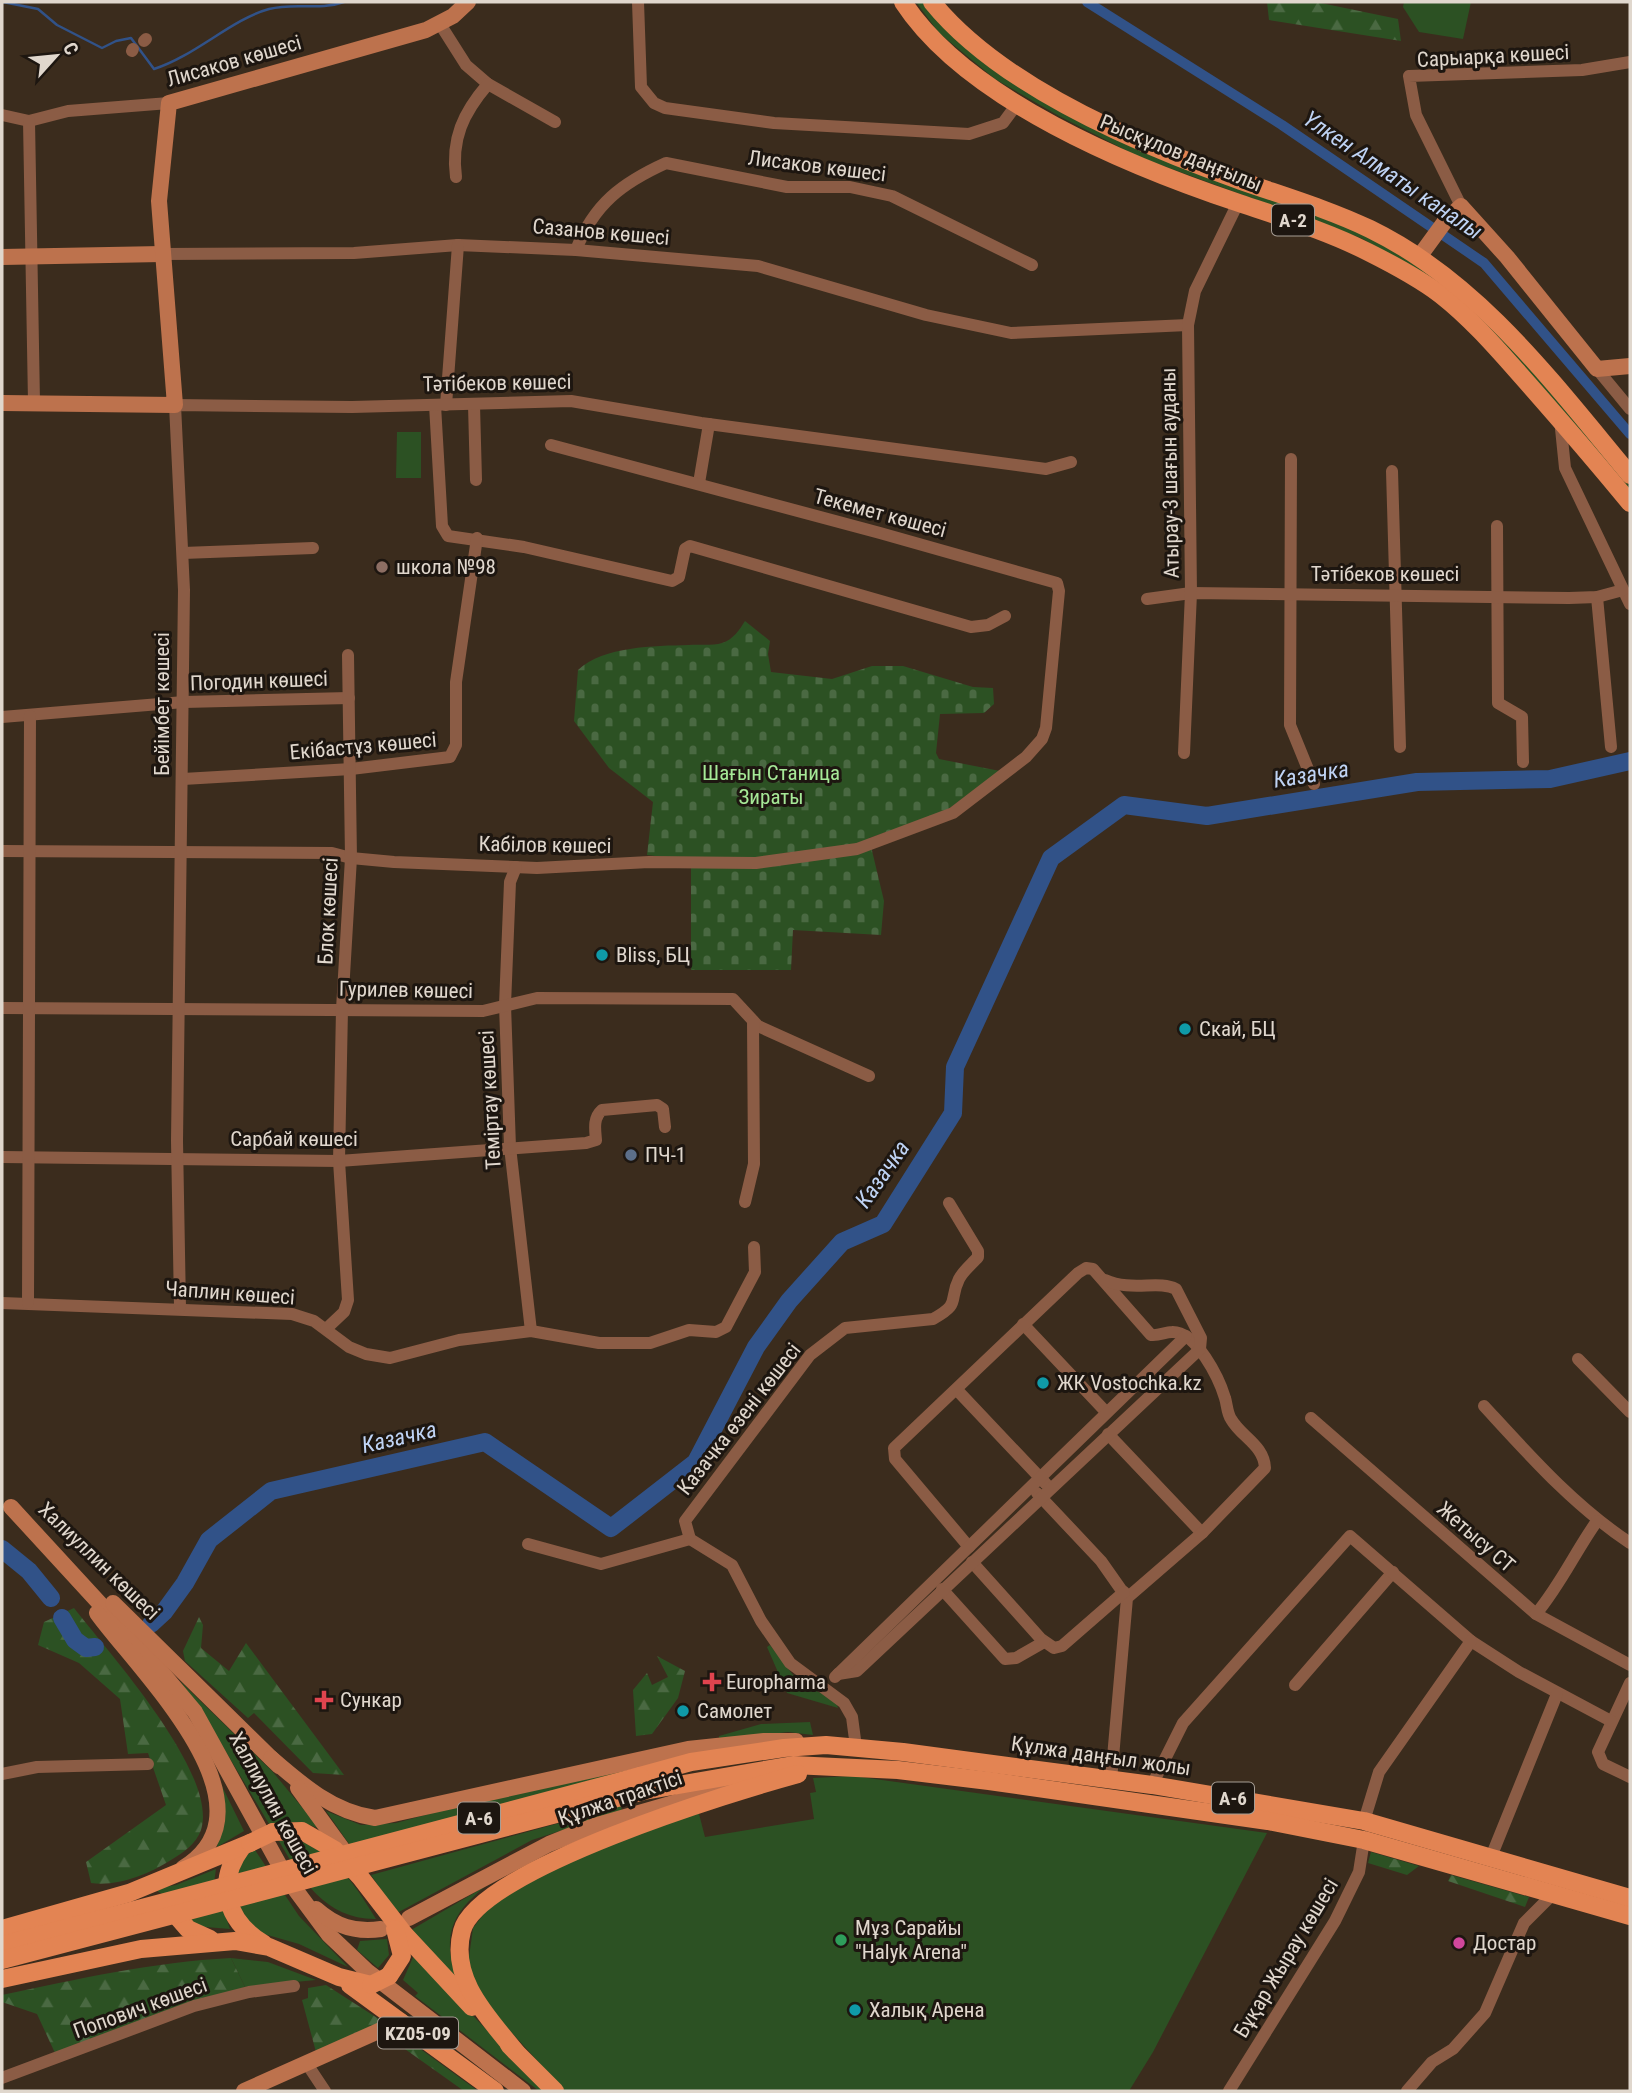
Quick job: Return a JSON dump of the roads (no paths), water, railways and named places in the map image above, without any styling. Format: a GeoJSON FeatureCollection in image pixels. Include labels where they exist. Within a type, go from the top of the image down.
{"type":"FeatureCollection","features":[{"type":"Feature","properties":{"kind":"main road","name":"Лисаков көшесі"},"geometry":{"type":"LineString","coordinates":[[169,103],[440,24],[468,2]]}},
{"type":"Feature","properties":{"kind":"main road","name":"Рысқұлов даңғылы"},"geometry":{"type":"LineString","coordinates":[[903,2],[941,48],[972,75],[1017,104],[1098,146],[1369,252],[1441,295],[1483,333],[1630,503]]}},
{"type":"Feature","properties":{"kind":"main road","name":"Рысқұлов даңғылы"},"geometry":{"type":"LineString","coordinates":[[932,2],[965,39],[990,59],[1083,112],[1238,180],[1348,219],[1424,251],[1485,309],[1630,475]]}},
{"type":"Feature","properties":{"kind":"main road","name":"Бейімбет көшесі"},"geometry":{"type":"LineString","coordinates":[[169,103],[160,174],[162,254],[176,405]]}},
{"type":"Feature","properties":{"kind":"main road"},"geometry":{"type":"LineString","coordinates":[[1424,251],[1446,220],[1461,206],[1507,257],[1597,369],[1630,366]]}},
{"type":"Feature","properties":{"kind":"main road","name":"Сазанов көшесі"},"geometry":{"type":"LineString","coordinates":[[2,257],[162,254]]}},
{"type":"Feature","properties":{"kind":"main road","name":"Тәтібеков көшесі"},"geometry":{"type":"LineString","coordinates":[[2,402],[176,405]]}},
{"type":"Feature","properties":{"kind":"main road","name":"Халлиулин көшесі"},"geometry":{"type":"LineString","coordinates":[[7,1502],[147,1655],[195,1712],[272,1840],[302,1901],[340,1946],[377,1979],[523,2091]]}},
{"type":"Feature","properties":{"kind":"main road","name":"Халиуллин көшесі"},"geometry":{"type":"LineString","coordinates":[[7,1502],[166,1656]]}},
{"type":"Feature","properties":{"kind":"main road"},"geometry":{"type":"LineString","coordinates":[[62,1563],[114,1637],[180,1719],[215,1787],[219,1817],[211,1841],[189,1865],[163,1880]]}},
{"type":"Feature","properties":{"kind":"main road","name":"Халлиулин көшесі"},"geometry":{"type":"LineString","coordinates":[[166,1656],[271,1758],[323,1818],[361,1878],[384,1921],[407,1926],[516,2052],[555,2091]]}},
{"type":"Feature","properties":{"kind":"main road"},"geometry":{"type":"LineString","coordinates":[[271,1758],[325,1800],[356,1815],[375,1818],[688,1749],[764,1741],[826,1745]]}},
{"type":"Feature","properties":{"kind":"main road","name":"Құлжа даңғыл жолы"},"geometry":{"type":"LineString","coordinates":[[642,1783],[746,1752],[826,1745],[856,1747],[1152,1785],[1364,1821],[1630,1898]]}},
{"type":"Feature","properties":{"kind":"main road","name":"Құлжа даңғыл жолы"},"geometry":{"type":"LineString","coordinates":[[642,1783],[793,1765],[860,1768],[989,1781],[1268,1821],[1364,1840],[1630,1916]]}},
{"type":"Feature","properties":{"kind":"main road","name":"Құлжа трактісі"},"geometry":{"type":"LineString","coordinates":[[407,1926],[549,1844],[594,1826],[728,1786],[798,1774],[860,1768]]}},
{"type":"Feature","properties":{"kind":"main road"},"geometry":{"type":"LineString","coordinates":[[516,2052],[479,2004],[462,1971],[459,1952],[462,1929],[478,1905],[518,1880],[597,1843],[697,1805],[798,1774]]}},
{"type":"Feature","properties":{"kind":"main road","name":"A-6"},"geometry":{"type":"LineString","coordinates":[[321,1869],[642,1783]]}},
{"type":"Feature","properties":{"kind":"main road"},"geometry":{"type":"LineString","coordinates":[[2,1929],[163,1880],[246,1845],[272,1840],[293,1830],[309,1833],[335,1850],[361,1878]]}},
{"type":"Feature","properties":{"kind":"main road"},"geometry":{"type":"LineString","coordinates":[[246,1845],[229,1867],[228,1897],[242,1926],[269,1947],[339,1977],[371,1985],[389,1976],[402,1956],[399,1937],[384,1921],[350,1929],[328,1919],[307,1900],[272,1840]]}},
{"type":"Feature","properties":{"kind":"main road"},"geometry":{"type":"LineString","coordinates":[[2,1945],[321,1869]]}},
{"type":"Feature","properties":{"kind":"main road"},"geometry":{"type":"LineString","coordinates":[[2,1960],[321,1869]]}},
{"type":"Feature","properties":{"kind":"main road"},"geometry":{"type":"LineString","coordinates":[[2,1936],[154,1895],[195,1934],[221,1941],[269,1947]]}},
{"type":"Feature","properties":{"kind":"main road"},"geometry":{"type":"LineString","coordinates":[[2,1979],[141,1949],[221,1941]]}},
{"type":"Feature","properties":{"kind":"main road","name":"KZ05-09"},"geometry":{"type":"LineString","coordinates":[[339,1977],[495,2091]]}},
{"type":"Feature","properties":{"kind":"main road"},"geometry":{"type":"LineString","coordinates":[[244,2091],[401,2021]]}},
{"type":"Feature","properties":{"kind":"street"},"geometry":{"type":"LineString","coordinates":[[638,2],[641,87],[654,103],[665,108],[774,124],[969,134],[1003,123],[1017,104]]}},
{"type":"Feature","properties":{"kind":"street"},"geometry":{"type":"LineString","coordinates":[[440,24],[466,65],[488,84],[555,122]]}},
{"type":"Feature","properties":{"kind":"street","name":"Сарыарқа көшесі"},"geometry":{"type":"LineString","coordinates":[[1461,206],[1416,115],[1409,76],[1582,71],[1630,62]]}},
{"type":"Feature","properties":{"kind":"street"},"geometry":{"type":"LineString","coordinates":[[456,177],[454,155],[458,131],[464,116],[488,84]]}},
{"type":"Feature","properties":{"kind":"street","name":"Лисаков көшесі"},"geometry":{"type":"LineString","coordinates":[[2,115],[29,121],[68,111],[169,103]]}},
{"type":"Feature","properties":{"kind":"street"},"geometry":{"type":"LineString","coordinates":[[29,121],[34,402]]}},
{"type":"Feature","properties":{"kind":"street","name":"Лисаков көшесі"},"geometry":{"type":"LineString","coordinates":[[576,250],[587,222],[613,194],[666,163],[787,187],[850,187],[892,196],[1032,265]]}},
{"type":"Feature","properties":{"kind":"street","name":"Атырау-3 шағын ауданы"},"geometry":{"type":"LineString","coordinates":[[1184,753],[1191,593],[1188,325],[1195,291],[1238,203]]}},
{"type":"Feature","properties":{"kind":"street"},"geometry":{"type":"LineString","coordinates":[[458,245],[440,405],[442,530],[448,536],[477,538],[672,581],[679,577],[685,549],[690,546],[971,627],[988,625],[1005,616]]}},
{"type":"Feature","properties":{"kind":"street","name":"Сазанов көшесі"},"geometry":{"type":"LineString","coordinates":[[162,254],[354,253],[458,245],[576,250],[758,266],[926,315],[1011,333],[1188,325]]}},
{"type":"Feature","properties":{"kind":"street"},"geometry":{"type":"LineString","coordinates":[[1597,369],[1630,409]]}},
{"type":"Feature","properties":{"kind":"street","name":"Тәтібеков көшесі"},"geometry":{"type":"LineString","coordinates":[[176,405],[474,405],[571,401],[709,424],[1046,469],[1071,462]]}},
{"type":"Feature","properties":{"kind":"street","name":"Бейімбет көшесі"},"geometry":{"type":"LineString","coordinates":[[176,405],[183,554],[184,702],[177,1158],[180,1307]]}},
{"type":"Feature","properties":{"kind":"street"},"geometry":{"type":"LineString","coordinates":[[474,405],[476,480]]}},
{"type":"Feature","properties":{"kind":"street"},"geometry":{"type":"LineString","coordinates":[[1560,419],[1565,468],[1630,604]]}},
{"type":"Feature","properties":{"kind":"street"},"geometry":{"type":"LineString","coordinates":[[699,483],[709,424]]}},
{"type":"Feature","properties":{"kind":"street","name":"Текемет көшесі"},"geometry":{"type":"LineString","coordinates":[[551,445],[699,483],[1057,583],[1059,591],[1046,728]]}},
{"type":"Feature","properties":{"kind":"street"},"geometry":{"type":"LineString","coordinates":[[1291,459],[1290,725],[1314,784]]}},
{"type":"Feature","properties":{"kind":"street"},"geometry":{"type":"LineString","coordinates":[[1392,471],[1400,747]]}},
{"type":"Feature","properties":{"kind":"street"},"geometry":{"type":"LineString","coordinates":[[1497,526],[1498,703],[1522,717],[1523,762]]}},
{"type":"Feature","properties":{"kind":"street","name":"Екібастұз көшесі"},"geometry":{"type":"LineString","coordinates":[[183,779],[351,769],[450,757],[454,752],[456,682],[477,538]]}},
{"type":"Feature","properties":{"kind":"street"},"geometry":{"type":"LineString","coordinates":[[183,554],[313,548]]}},
{"type":"Feature","properties":{"kind":"street","name":"Тәтібеков көшесі"},"geometry":{"type":"LineString","coordinates":[[1146,599],[1191,593],[1597,597],[1623,590]]}},
{"type":"Feature","properties":{"kind":"street"},"geometry":{"type":"LineString","coordinates":[[1597,597],[1611,747]]}},
{"type":"Feature","properties":{"kind":"street","name":"Блок көшесі"},"geometry":{"type":"LineString","coordinates":[[326,1329],[344,1312],[348,1300],[339,1161],[342,1009],[351,858],[348,655]]}},
{"type":"Feature","properties":{"kind":"street","name":"Погодин көшесі"},"geometry":{"type":"LineString","coordinates":[[2,717],[184,702],[349,698]]}},
{"type":"Feature","properties":{"kind":"street"},"geometry":{"type":"LineString","coordinates":[[28,1303],[31,1157],[30,716]]}},
{"type":"Feature","properties":{"kind":"street","name":"Кабілов көшесі"},"geometry":{"type":"LineString","coordinates":[[2,851],[332,853],[351,858],[516,867],[601,867],[649,862],[756,863],[857,849],[953,813],[1026,757],[1042,739],[1046,728]]}},
{"type":"Feature","properties":{"kind":"street","name":"Теміртау көшесі"},"geometry":{"type":"LineString","coordinates":[[516,867],[510,882],[505,1004],[510,1147],[531,1331]]}},
{"type":"Feature","properties":{"kind":"street","name":"Гурилев көшесі"},"geometry":{"type":"LineString","coordinates":[[2,1008],[179,1007],[483,1011],[537,998],[733,999],[752,1021],[869,1076]]}},
{"type":"Feature","properties":{"kind":"street"},"geometry":{"type":"LineString","coordinates":[[745,1202],[754,1164],[752,1021]]}},
{"type":"Feature","properties":{"kind":"street","name":"Сарбай көшесі"},"geometry":{"type":"LineString","coordinates":[[2,1157],[339,1161],[586,1143],[596,1140],[594,1127],[597,1114],[602,1110],[657,1105],[663,1109],[665,1127]]}},
{"type":"Feature","properties":{"kind":"street","name":"Казачка өзені көшесі"},"geometry":{"type":"LineString","coordinates":[[690,1539],[685,1521],[810,1355],[845,1328],[899,1325],[933,1319],[946,1312],[955,1302],[960,1277],[978,1257],[978,1251],[949,1203]]}},
{"type":"Feature","properties":{"kind":"street","name":"Чаплин көшесі"},"geometry":{"type":"LineString","coordinates":[[2,1303],[180,1307],[292,1314],[326,1329],[349,1347],[366,1354],[390,1358],[459,1340],[531,1331],[599,1343],[650,1343],[690,1330],[721,1331],[741,1301],[755,1272],[754,1247]]}},
{"type":"Feature","properties":{"kind":"street"},"geometry":{"type":"LineString","coordinates":[[969,1547],[893,1454],[894,1448],[1023,1324],[1086,1268],[1093,1269],[1103,1279],[1151,1335],[1173,1331],[1186,1336],[1200,1349],[1225,1396],[1231,1419],[1253,1442],[1265,1461],[1265,1468],[1202,1533],[1062,1646],[1054,1648],[1044,1642],[972,1562]]}},
{"type":"Feature","properties":{"kind":"street"},"geometry":{"type":"LineString","coordinates":[[826,1688],[969,1547],[1108,1434],[1200,1349],[1200,1338],[1176,1289],[1169,1285],[1125,1287],[1103,1279]]}},
{"type":"Feature","properties":{"kind":"street"},"geometry":{"type":"LineString","coordinates":[[1023,1324],[1106,1412]]}},
{"type":"Feature","properties":{"kind":"street"},"geometry":{"type":"LineString","coordinates":[[838,1674],[857,1671],[972,1562],[1041,1489],[1106,1412],[1186,1336]]}},
{"type":"Feature","properties":{"kind":"street"},"geometry":{"type":"LineString","coordinates":[[1578,1359],[1630,1412]]}},
{"type":"Feature","properties":{"kind":"street"},"geometry":{"type":"LineString","coordinates":[[957,1390],[1101,1561],[1126,1595],[1111,1780]]}},
{"type":"Feature","properties":{"kind":"street"},"geometry":{"type":"LineString","coordinates":[[1484,1406],[1560,1488],[1597,1521],[1630,1543]]}},
{"type":"Feature","properties":{"kind":"street","name":"Жетысу СТ"},"geometry":{"type":"LineString","coordinates":[[1311,1418],[1536,1614],[1630,1665]]}},
{"type":"Feature","properties":{"kind":"street"},"geometry":{"type":"LineString","coordinates":[[1108,1434],[1202,1533]]}},
{"type":"Feature","properties":{"kind":"street"},"geometry":{"type":"LineString","coordinates":[[1536,1614],[1565,1577],[1573,1555],[1597,1521]]}},
{"type":"Feature","properties":{"kind":"street"},"geometry":{"type":"LineString","coordinates":[[1152,1785],[1183,1723],[1350,1536],[1471,1641],[1557,1694],[1611,1721]]}},
{"type":"Feature","properties":{"kind":"street"},"geometry":{"type":"LineString","coordinates":[[528,1544],[601,1564],[690,1539],[732,1565],[761,1621],[790,1663],[805,1677],[826,1688],[844,1703],[852,1717],[856,1747]]}},
{"type":"Feature","properties":{"kind":"street"},"geometry":{"type":"LineString","coordinates":[[1295,1685],[1393,1572]]}},
{"type":"Feature","properties":{"kind":"street"},"geometry":{"type":"LineString","coordinates":[[942,1589],[1005,1659],[1016,1658],[1044,1642]]}},
{"type":"Feature","properties":{"kind":"street"},"geometry":{"type":"LineString","coordinates":[[1364,1821],[1379,1772],[1471,1641]]}},
{"type":"Feature","properties":{"kind":"street"},"geometry":{"type":"LineString","coordinates":[[1630,1683],[1611,1721],[1598,1758],[1630,1777]]}},
{"type":"Feature","properties":{"kind":"street"},"geometry":{"type":"LineString","coordinates":[[1491,1857],[1557,1694]]}},
{"type":"Feature","properties":{"kind":"street"},"geometry":{"type":"LineString","coordinates":[[2,1774],[37,1767],[148,1764]]}},
{"type":"Feature","properties":{"kind":"street","name":"Бұқар Жырау көшесі"},"geometry":{"type":"LineString","coordinates":[[1229,2091],[1335,1921],[1359,1872],[1364,1840]]}},
{"type":"Feature","properties":{"kind":"street"},"geometry":{"type":"LineString","coordinates":[[1407,2091],[1433,2062],[1453,2049],[1485,2013],[1524,1923],[1553,1894]]}},
{"type":"Feature","properties":{"kind":"street","name":"Попович көшесі"},"geometry":{"type":"LineString","coordinates":[[2,2078],[194,2006],[250,1992],[294,1986]]}},
{"type":"Feature","properties":{"kind":"street"},"geometry":{"type":"LineString","coordinates":[[307,2064],[325,2091]]}},
{"type":"Feature","properties":{"kind":"waterway"},"geometry":{"type":"LineString","coordinates":[[3,2],[38,9],[57,25],[102,48],[131,38],[154,69],[184,56],[241,21],[269,9],[325,6],[344,2]]}},
{"type":"Feature","properties":{"kind":"waterway","name":"Үлкен Алматы каналы"},"geometry":{"type":"LineString","coordinates":[[1087,2],[1282,125],[1484,263],[1630,434]]}},
{"type":"Feature","properties":{"kind":"waterway","name":"Казачка"},"geometry":{"type":"LineString","coordinates":[[151,1624],[164,1612],[185,1583],[209,1540],[271,1491],[485,1442],[611,1528],[696,1462],[756,1347],[789,1301],[842,1242],[883,1224],[953,1113],[955,1067],[1051,858],[1124,805],[1207,816],[1417,782],[1550,779],[1630,761]]}},
{"type":"Feature","properties":{"kind":"waterway","name":"Казачка"},"geometry":{"type":"LineString","coordinates":[[2,1549],[29,1571],[51,1598]]}},
{"type":"Feature","properties":{"kind":"waterway","name":"Казачка"},"geometry":{"type":"LineString","coordinates":[[62,1618],[75,1640],[86,1648],[95,1647]]}},
{"type":"Feature","properties":{"kind":"place","name":"школа №98"},"geometry":{"type":"Point","coordinates":[382,567]}},
{"type":"Feature","properties":{"kind":"place","name":"Bliss, БЦ"},"geometry":{"type":"Point","coordinates":[602,955]}},
{"type":"Feature","properties":{"kind":"place","name":"Скай, БЦ"},"geometry":{"type":"Point","coordinates":[1185,1029]}},
{"type":"Feature","properties":{"kind":"place","name":"ПЧ-1"},"geometry":{"type":"Point","coordinates":[631,1155]}},
{"type":"Feature","properties":{"kind":"place","name":"ЖК Vostochka.kz"},"geometry":{"type":"Point","coordinates":[1043,1383]}},
{"type":"Feature","properties":{"kind":"place","name":"Europharma"},"geometry":{"type":"Point","coordinates":[712,1682]}},
{"type":"Feature","properties":{"kind":"place","name":"Сункар"},"geometry":{"type":"Point","coordinates":[324,1700]}},
{"type":"Feature","properties":{"kind":"place","name":"Самолет"},"geometry":{"type":"Point","coordinates":[683,1711]}},
{"type":"Feature","properties":{"kind":"place","name":"Мұз Сарайы \"Halyk Arena\""},"geometry":{"type":"Point","coordinates":[841,1940]}},
{"type":"Feature","properties":{"kind":"place","name":"Достар"},"geometry":{"type":"Point","coordinates":[1459,1943]}},
{"type":"Feature","properties":{"kind":"place","name":"Халық Арена"},"geometry":{"type":"Point","coordinates":[855,2010]}},
{"type":"Feature","properties":{"kind":"park label","name":"Шағын Станица Зираты"},"geometry":{"type":"Point","coordinates":[771,785]}}]}
